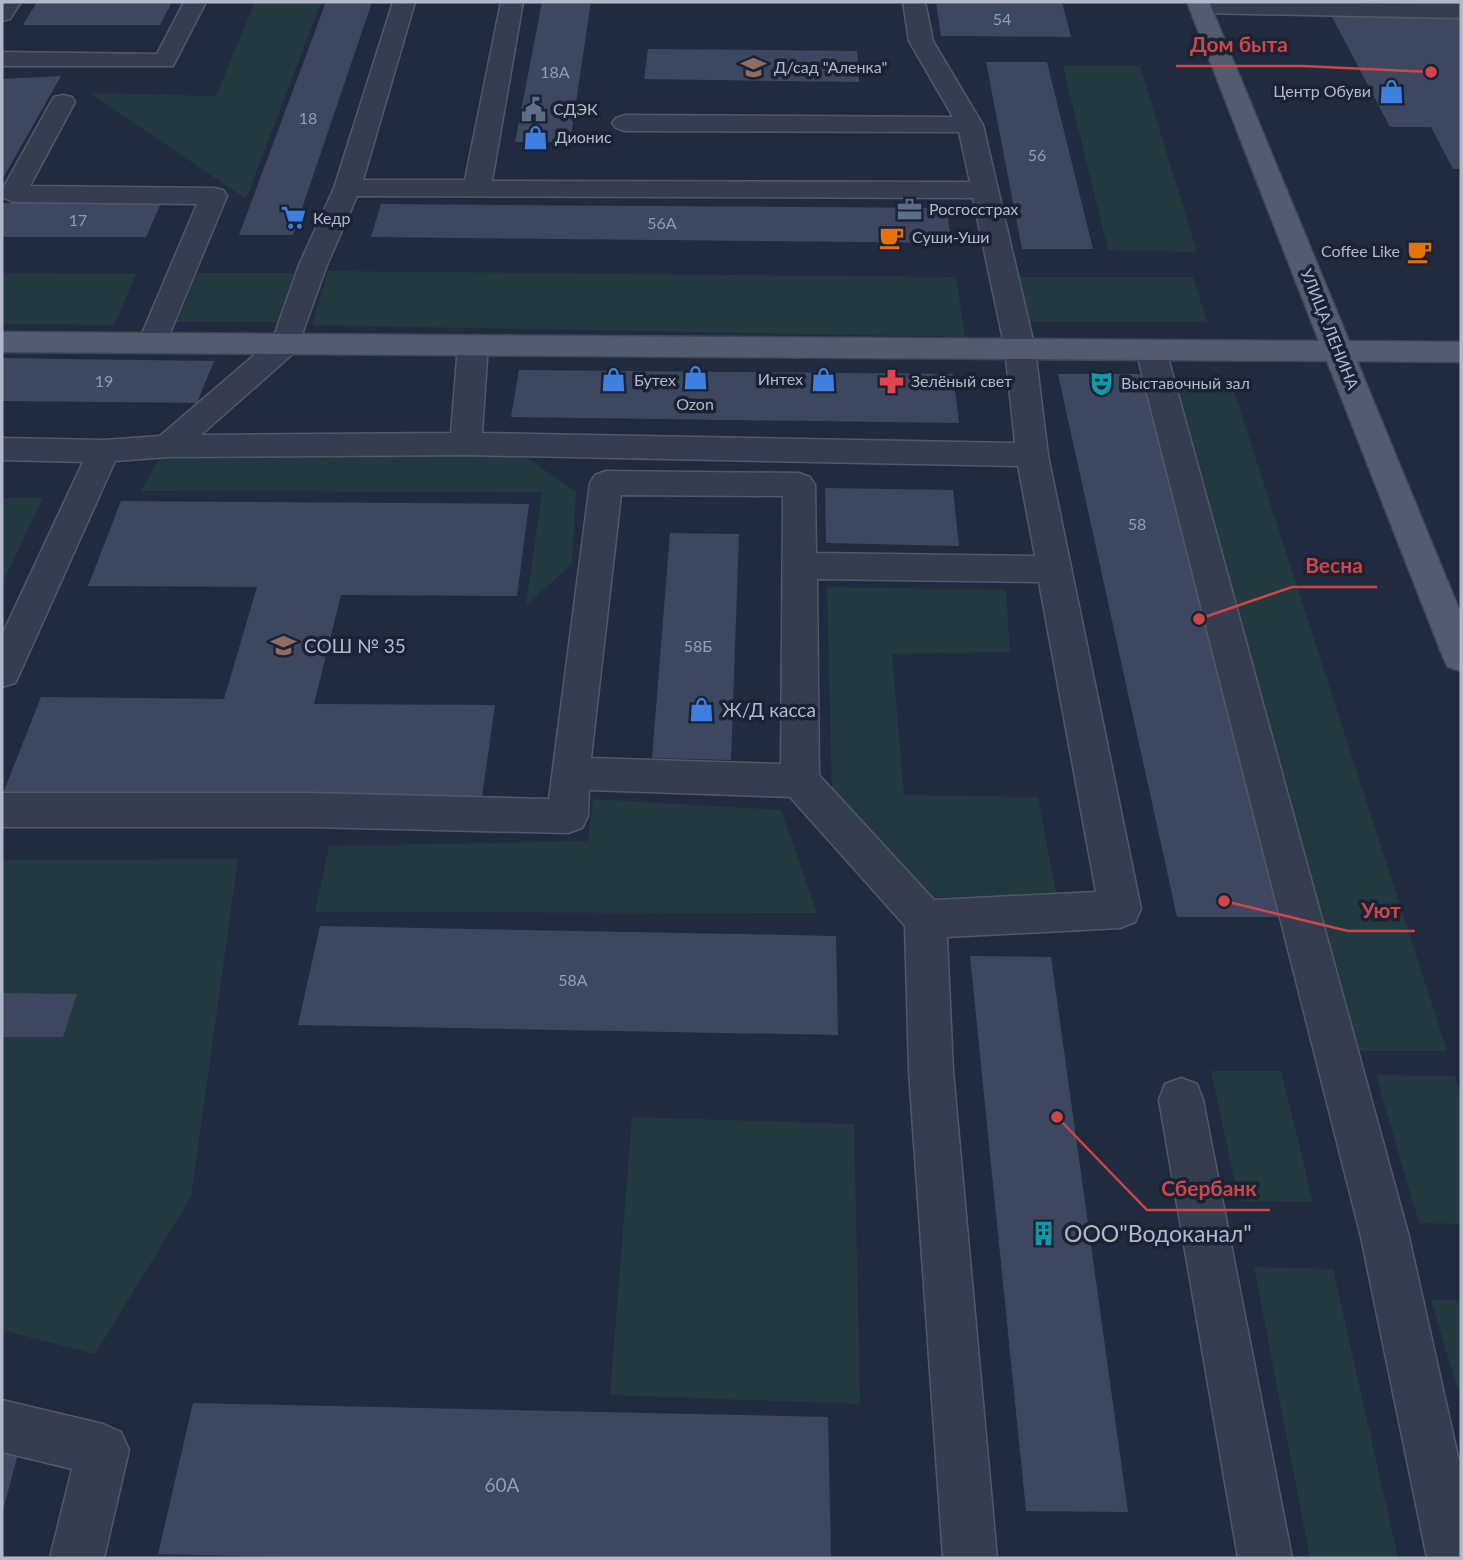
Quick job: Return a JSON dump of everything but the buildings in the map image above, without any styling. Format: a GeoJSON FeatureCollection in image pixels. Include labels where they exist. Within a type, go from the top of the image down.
{"type":"FeatureCollection","features":[{"type":"Feature","properties":{"kind":"main road","name":"УЛИЦА ЛЕНИНА"},"geometry":{"type":"LineString","coordinates":[[1199,4],[1461,657]]}},
{"type":"Feature","properties":{"kind":"main road"},"geometry":{"type":"LineString","coordinates":[[2,342],[1461,352]]}},
{"type":"Feature","properties":{"kind":"lane"},"geometry":{"type":"LineString","coordinates":[[2,14],[10,2]]}},
{"type":"Feature","properties":{"kind":"lane"},"geometry":{"type":"LineString","coordinates":[[2,59],[165,61],[195,2]]}},
{"type":"Feature","properties":{"kind":"lane"},"geometry":{"type":"LineString","coordinates":[[168,446],[286,344],[313,265],[347,188],[404,2]]}},
{"type":"Feature","properties":{"kind":"lane"},"geometry":{"type":"LineString","coordinates":[[477,189],[512,2]]}},
{"type":"Feature","properties":{"kind":"lane"},"geometry":{"type":"LineString","coordinates":[[915,2],[921,41],[970,125],[1020,349],[1032,455],[1120,909],[926,919]]}},
{"type":"Feature","properties":{"kind":"lane"},"geometry":{"type":"LineString","coordinates":[[1199,4],[1461,11]]}},
{"type":"Feature","properties":{"kind":"lane"},"geometry":{"type":"LineString","coordinates":[[63,102],[13,194],[214,196],[153,343]]}},
{"type":"Feature","properties":{"kind":"lane"},"geometry":{"type":"LineString","coordinates":[[625,123],[970,125]]}},
{"type":"Feature","properties":{"kind":"lane"},"geometry":{"type":"LineString","coordinates":[[347,188],[984,190]]}},
{"type":"Feature","properties":{"kind":"lane"},"geometry":{"type":"LineString","coordinates":[[466,444],[473,345]]}},
{"type":"Feature","properties":{"kind":"lane"},"geometry":{"type":"LineString","coordinates":[[1152,350],[1223,631],[1385,1237],[1454,1558]]}},
{"type":"Feature","properties":{"kind":"lane"},"geometry":{"type":"LineString","coordinates":[[2,449],[104,451],[168,446],[466,444],[1032,455]]}},
{"type":"Feature","properties":{"kind":"lane"},"geometry":{"type":"LineString","coordinates":[[2,673],[104,451]]}},
{"type":"Feature","properties":{"kind":"lane"},"geometry":{"type":"LineString","coordinates":[[2,810],[310,810],[568,816],[570,773],[606,483],[799,485],[800,781],[926,919],[931,1071],[970,1558]]}},
{"type":"Feature","properties":{"kind":"lane"},"geometry":{"type":"LineString","coordinates":[[799,566],[1054,569]]}},
{"type":"Feature","properties":{"kind":"lane"},"geometry":{"type":"LineString","coordinates":[[570,773],[800,781]]}},
{"type":"Feature","properties":{"kind":"lane"},"geometry":{"type":"LineString","coordinates":[[1181,1100],[1265,1558]]}},
{"type":"Feature","properties":{"kind":"lane"},"geometry":{"type":"LineString","coordinates":[[2,1426],[103,1450],[77,1558]]}},
{"type":"Feature","properties":{"kind":"shaded area"},"geometry":{"type":"Polygon","coordinates":[[[255,2],[321,2],[246,199],[90,93],[216,96],[255,2]]]}},
{"type":"Feature","properties":{"kind":"shaded area"},"geometry":{"type":"Polygon","coordinates":[[[1063,66],[1140,66],[1197,252],[1108,250],[1063,66]]]}},
{"type":"Feature","properties":{"kind":"shaded area"},"geometry":{"type":"Polygon","coordinates":[[[328,271],[956,277],[965,337],[312,325],[328,271]]]}},
{"type":"Feature","properties":{"kind":"shaded area"},"geometry":{"type":"Polygon","coordinates":[[[2,273],[136,274],[114,325],[2,324],[2,273]]]}},
{"type":"Feature","properties":{"kind":"shaded area"},"geometry":{"type":"Polygon","coordinates":[[[197,273],[294,273],[278,322],[177,322],[197,273]]]}},
{"type":"Feature","properties":{"kind":"shaded area"},"geometry":{"type":"Polygon","coordinates":[[[1020,277],[1193,277],[1207,322],[1029,322],[1020,277]]]}},
{"type":"Feature","properties":{"kind":"shaded area"},"geometry":{"type":"Polygon","coordinates":[[[1170,378],[1230,379],[1447,1051],[1359,1051],[1170,378]]]}},
{"type":"Feature","properties":{"kind":"shaded area"},"geometry":{"type":"Polygon","coordinates":[[[519,452],[576,492],[572,564],[526,605],[542,492],[141,491],[162,453],[519,452]]]}},
{"type":"Feature","properties":{"kind":"shaded area"},"geometry":{"type":"Polygon","coordinates":[[[2,498],[43,498],[2,584],[2,498]]]}},
{"type":"Feature","properties":{"kind":"shaded area"},"geometry":{"type":"Polygon","coordinates":[[[827,587],[1006,590],[1010,652],[892,654],[904,795],[1038,797],[1056,893],[929,898],[832,790],[827,587]]]}},
{"type":"Feature","properties":{"kind":"shaded area"},"geometry":{"type":"Polygon","coordinates":[[[593,799],[781,810],[817,913],[315,912],[329,846],[588,841],[593,799]]]}},
{"type":"Feature","properties":{"kind":"shaded area"},"geometry":{"type":"Polygon","coordinates":[[[238,859],[191,1197],[95,1354],[2,1330],[2,860],[238,859]]]}},
{"type":"Feature","properties":{"kind":"shaded area"},"geometry":{"type":"Polygon","coordinates":[[[1211,1071],[1281,1071],[1313,1202],[1239,1201],[1211,1071]]]}},
{"type":"Feature","properties":{"kind":"shaded area"},"geometry":{"type":"Polygon","coordinates":[[[1376,1075],[1455,1076],[1461,1095],[1461,1224],[1419,1223],[1376,1075]]]}},
{"type":"Feature","properties":{"kind":"shaded area"},"geometry":{"type":"Polygon","coordinates":[[[632,1117],[854,1124],[860,1404],[610,1395],[632,1117]]]}},
{"type":"Feature","properties":{"kind":"shaded area"},"geometry":{"type":"Polygon","coordinates":[[[1254,1267],[1333,1269],[1398,1558],[1310,1558],[1254,1267]]]}},
{"type":"Feature","properties":{"kind":"shaded area"},"geometry":{"type":"Polygon","coordinates":[[[1431,1300],[1461,1300],[1461,1401],[1431,1300]]]}},
{"type":"Feature","properties":{"kind":"place","name":"Д/сад \"Аленка\""},"geometry":{"type":"Point","coordinates":[754,67]}},
{"type":"Feature","properties":{"kind":"place","name":"Дом быта"},"geometry":{"type":"Point","coordinates":[1431,72]}},
{"type":"Feature","properties":{"kind":"place","name":"Центр Обуви"},"geometry":{"type":"Point","coordinates":[1391,91]}},
{"type":"Feature","properties":{"kind":"place","name":"СДЭК"},"geometry":{"type":"Point","coordinates":[533,109]}},
{"type":"Feature","properties":{"kind":"place","name":"Дионис"},"geometry":{"type":"Point","coordinates":[535,137]}},
{"type":"Feature","properties":{"kind":"place","name":"Росгосстрах"},"geometry":{"type":"Point","coordinates":[909,209]}},
{"type":"Feature","properties":{"kind":"place","name":"Кедр"},"geometry":{"type":"Point","coordinates":[293,218]}},
{"type":"Feature","properties":{"kind":"place","name":"Суши-Уши"},"geometry":{"type":"Point","coordinates":[892,237]}},
{"type":"Feature","properties":{"kind":"place","name":"Coffee Like"},"geometry":{"type":"Point","coordinates":[1420,251]}},
{"type":"Feature","properties":{"kind":"place","name":"Ozon"},"geometry":{"type":"Point","coordinates":[695,378]}},
{"type":"Feature","properties":{"kind":"place","name":"Интех"},"geometry":{"type":"Point","coordinates":[823,379]}},
{"type":"Feature","properties":{"kind":"place","name":"Бутех"},"geometry":{"type":"Point","coordinates":[614,380]}},
{"type":"Feature","properties":{"kind":"place","name":"Зелёный свет"},"geometry":{"type":"Point","coordinates":[891,381]}},
{"type":"Feature","properties":{"kind":"place","name":"Выставочный зал"},"geometry":{"type":"Point","coordinates":[1101,383]}},
{"type":"Feature","properties":{"kind":"place","name":"Весна"},"geometry":{"type":"Point","coordinates":[1199,619]}},
{"type":"Feature","properties":{"kind":"place","name":"СОШ № 35"},"geometry":{"type":"Point","coordinates":[284,646]}},
{"type":"Feature","properties":{"kind":"place","name":"Ж/Д касса"},"geometry":{"type":"Point","coordinates":[702,710]}},
{"type":"Feature","properties":{"kind":"place","name":"Уют"},"geometry":{"type":"Point","coordinates":[1224,901]}},
{"type":"Feature","properties":{"kind":"place","name":"Сбербанк"},"geometry":{"type":"Point","coordinates":[1057,1117]}},
{"type":"Feature","properties":{"kind":"place","name":"ООО\"Водоканал\""},"geometry":{"type":"Point","coordinates":[1044,1234]}}]}
